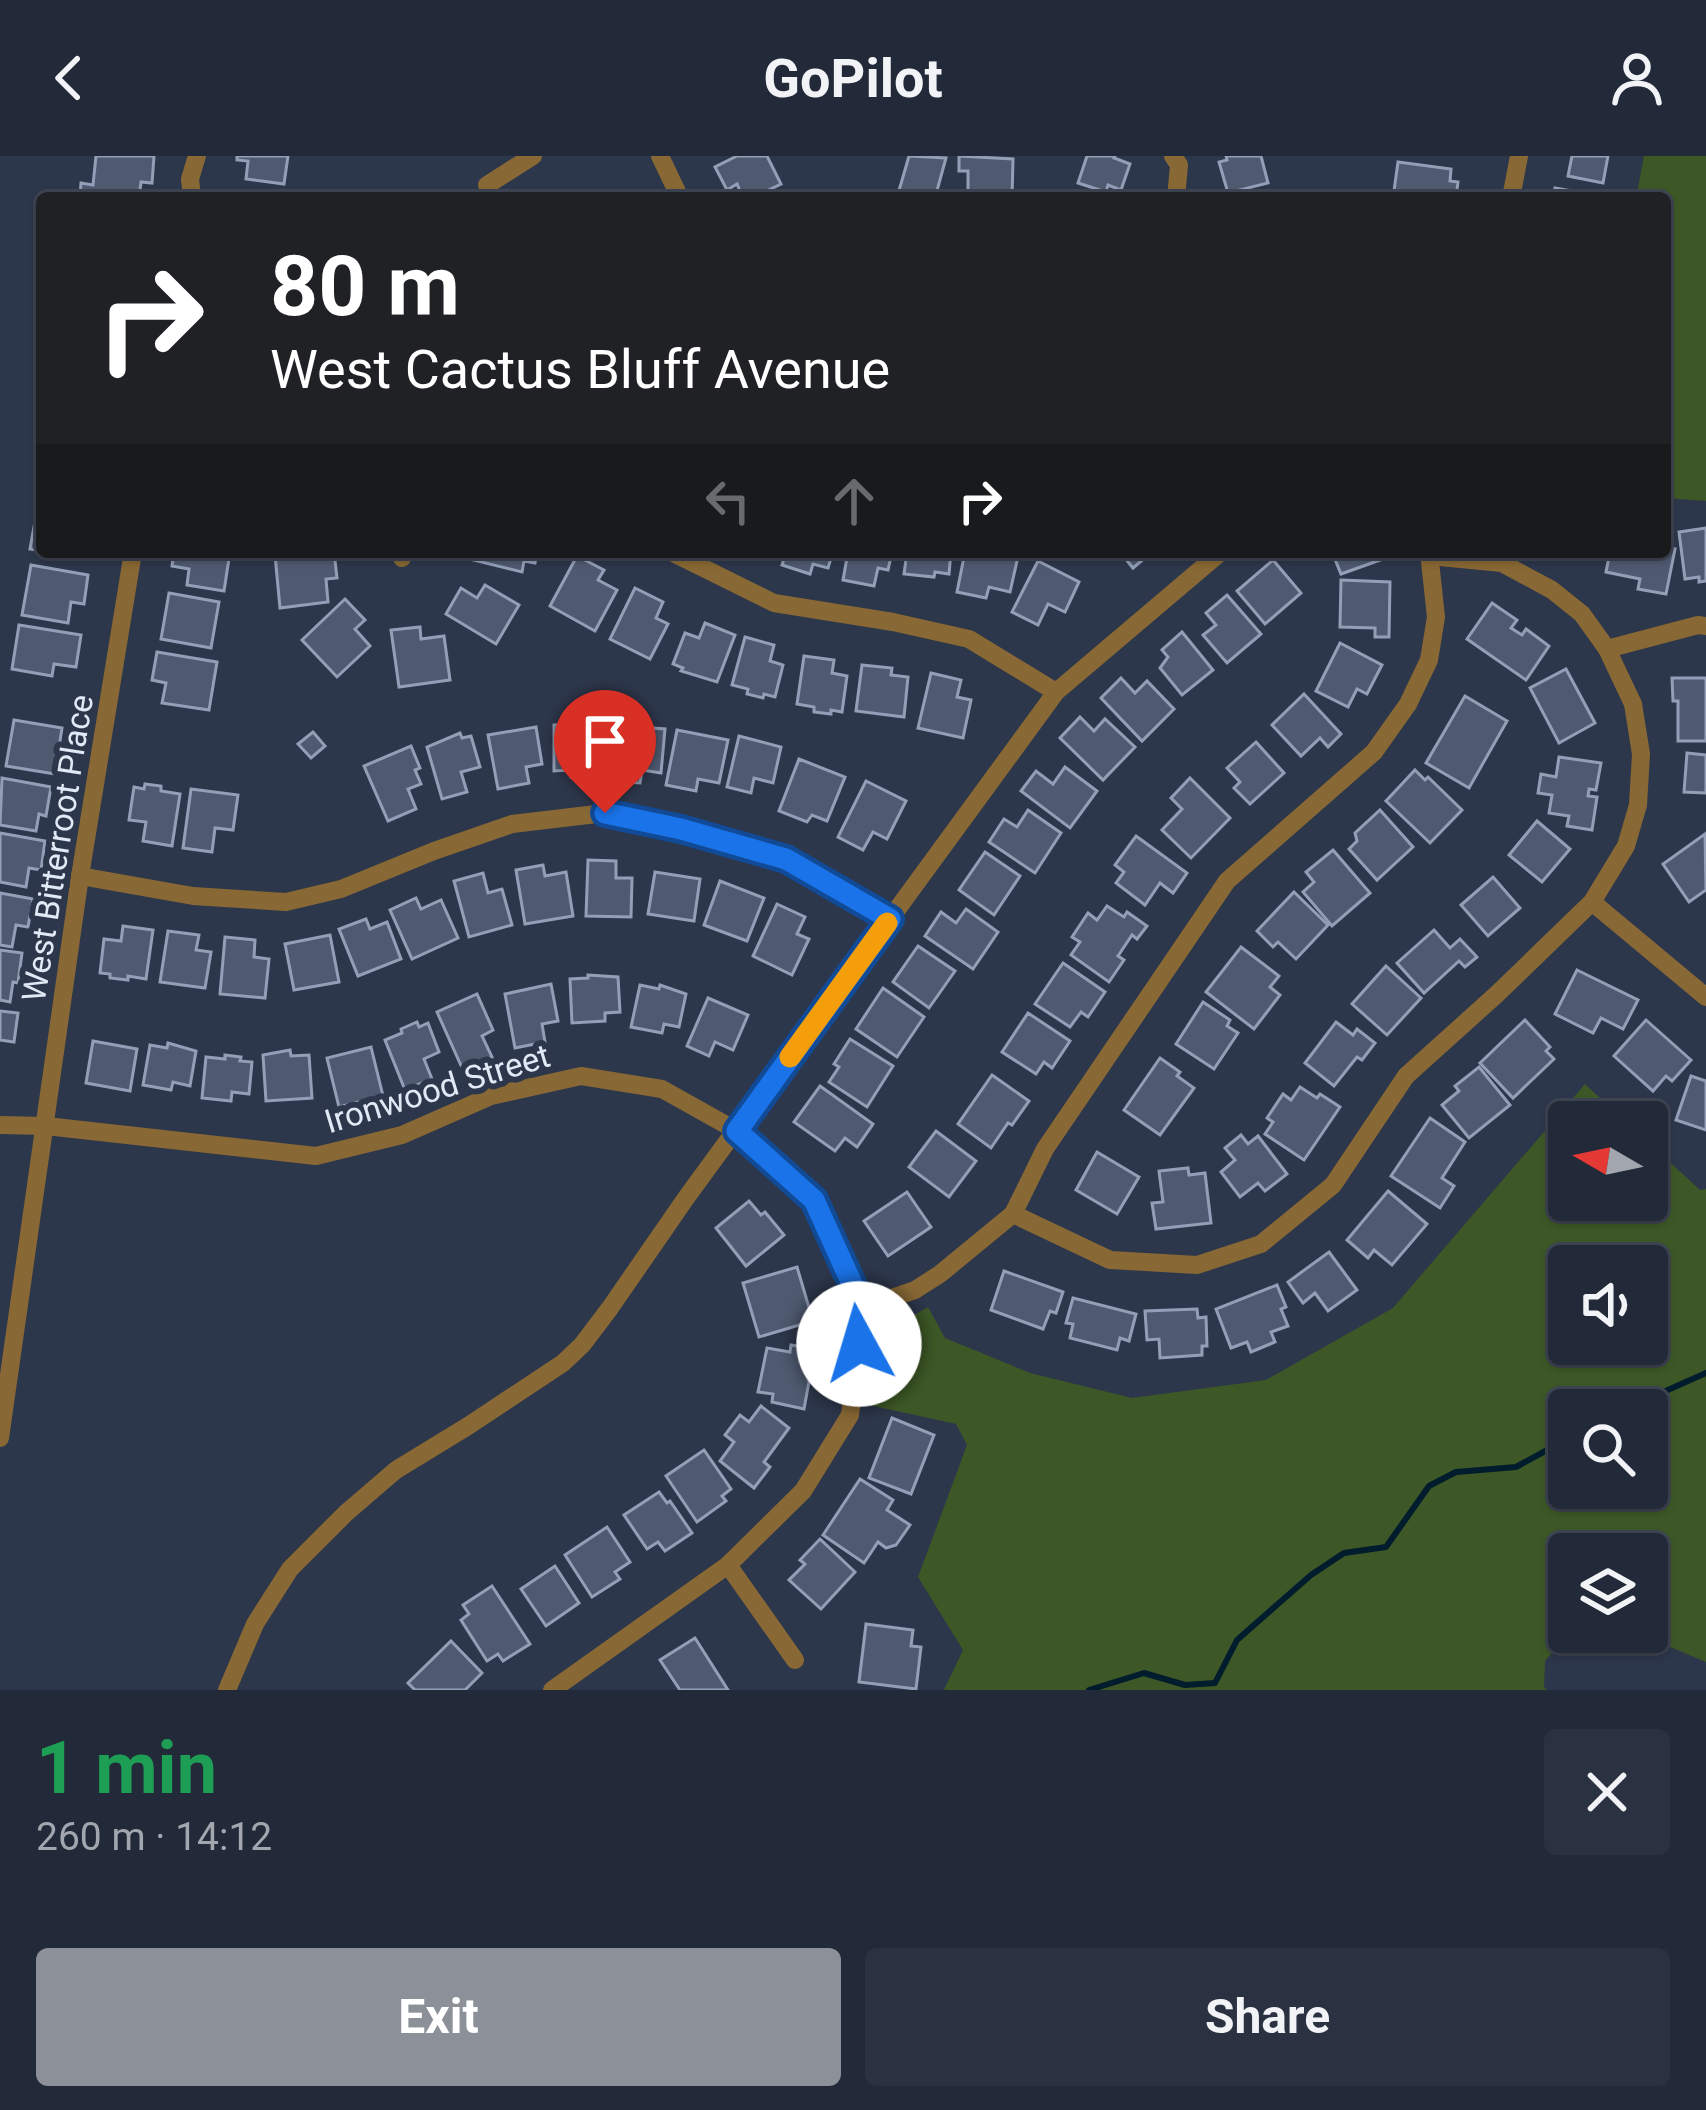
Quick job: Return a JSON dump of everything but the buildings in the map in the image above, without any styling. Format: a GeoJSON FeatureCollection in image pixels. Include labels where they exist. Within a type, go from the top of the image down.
{"type":"FeatureCollection","features":[{"type":"Feature","properties":{"kind":"street"},"geometry":{"type":"LineString","coordinates":[[191,192],[197,156]]}},
{"type":"Feature","properties":{"kind":"street"},"geometry":{"type":"LineString","coordinates":[[487,185],[533,156]]}},
{"type":"Feature","properties":{"kind":"street"},"geometry":{"type":"LineString","coordinates":[[660,156],[677,192]]}},
{"type":"Feature","properties":{"kind":"street"},"geometry":{"type":"LineString","coordinates":[[1173,156],[1179,165],[1177,192]]}},
{"type":"Feature","properties":{"kind":"street"},"geometry":{"type":"LineString","coordinates":[[1511,192],[1519,156]]}},
{"type":"Feature","properties":{"kind":"street","name":"West Bitterroot Place"},"geometry":{"type":"LineString","coordinates":[[0,1438],[80,876],[132,558]]}},
{"type":"Feature","properties":{"kind":"street"},"geometry":{"type":"LineString","coordinates":[[682,558],[774,603],[969,639],[1056,692]]}},
{"type":"Feature","properties":{"kind":"street"},"geometry":{"type":"LineString","coordinates":[[227,1690],[255,1624],[290,1569],[346,1513],[396,1470],[526,1389],[582,1345],[1056,692],[1214,558]]}},
{"type":"Feature","properties":{"kind":"street"},"geometry":{"type":"LineString","coordinates":[[552,1690],[728,1565],[803,1491],[850,1415],[863,1308],[915,1290],[1013,1214],[1045,1149],[1227,880],[1374,752],[1408,704],[1429,660],[1436,616],[1429,558]]}},
{"type":"Feature","properties":{"kind":"street"},"geometry":{"type":"LineString","coordinates":[[1013,1214],[1110,1260],[1197,1265],[1261,1244],[1334,1185],[1406,1076],[1592,902],[1626,846],[1638,805],[1641,754],[1633,704],[1607,649],[1582,614],[1552,590],[1502,562],[1466,558]]}},
{"type":"Feature","properties":{"kind":"street"},"geometry":{"type":"LineString","coordinates":[[1607,649],[1706,626]]}},
{"type":"Feature","properties":{"kind":"street"},"geometry":{"type":"LineString","coordinates":[[80,876],[193,896],[286,902],[340,889],[512,824],[605,813],[786,859],[890,919]]}},
{"type":"Feature","properties":{"kind":"street"},"geometry":{"type":"LineString","coordinates":[[1592,902],[1706,997]]}},
{"type":"Feature","properties":{"kind":"street","name":"Ironwood Street"},"geometry":{"type":"LineString","coordinates":[[0,1125],[316,1156],[402,1135],[491,1096],[581,1076],[662,1089],[737,1131],[814,1200],[863,1308]]}},
{"type":"Feature","properties":{"kind":"street"},"geometry":{"type":"LineString","coordinates":[[728,1565],[795,1660]]}},
{"type":"Feature","properties":{"kind":"green space"},"geometry":{"type":"Polygon","coordinates":[[[1644,156],[1706,156],[1706,501],[1671,498],[1671,192],[1637,192],[1644,156]]]}},
{"type":"Feature","properties":{"kind":"green space"},"geometry":{"type":"Polygon","coordinates":[[[1585,1084],[1603,1101],[1570,1101],[1585,1084]]]}},
{"type":"Feature","properties":{"kind":"green space"},"geometry":{"type":"Polygon","coordinates":[[[1548,1127],[1548,1221],[1668,1221],[1668,1160],[1700,1190],[1706,1189],[1706,1662],[1668,1646],[1668,1533],[1548,1533],[1548,1653],[1552,1653],[1545,1661],[1547,1690],[944,1690],[963,1650],[918,1577],[967,1445],[956,1424],[869,1405],[880,1335],[928,1307],[945,1338],[1030,1373],[1132,1398],[1266,1380],[1393,1308],[1548,1127]]]}},
{"type":"Feature","properties":{"kind":"waterway"},"geometry":{"type":"LineString","coordinates":[[1668,1390],[1706,1373]]}},
{"type":"Feature","properties":{"kind":"waterway"},"geometry":{"type":"LineString","coordinates":[[1089,1690],[1144,1673],[1185,1685],[1215,1683],[1237,1640],[1311,1575],[1344,1553],[1386,1547],[1429,1486],[1456,1472],[1516,1467],[1548,1449]]}},
{"type":"Feature","properties":{"kind":"slow traffic"},"geometry":{"type":"LineString","coordinates":[[790,1057],[887,923]]}},
{"type":"Feature","properties":{"kind":"route"},"geometry":{"type":"LineString","coordinates":[[605,813],[786,859],[890,919],[737,1131],[814,1200],[863,1308],[859,1344]]}}]}
